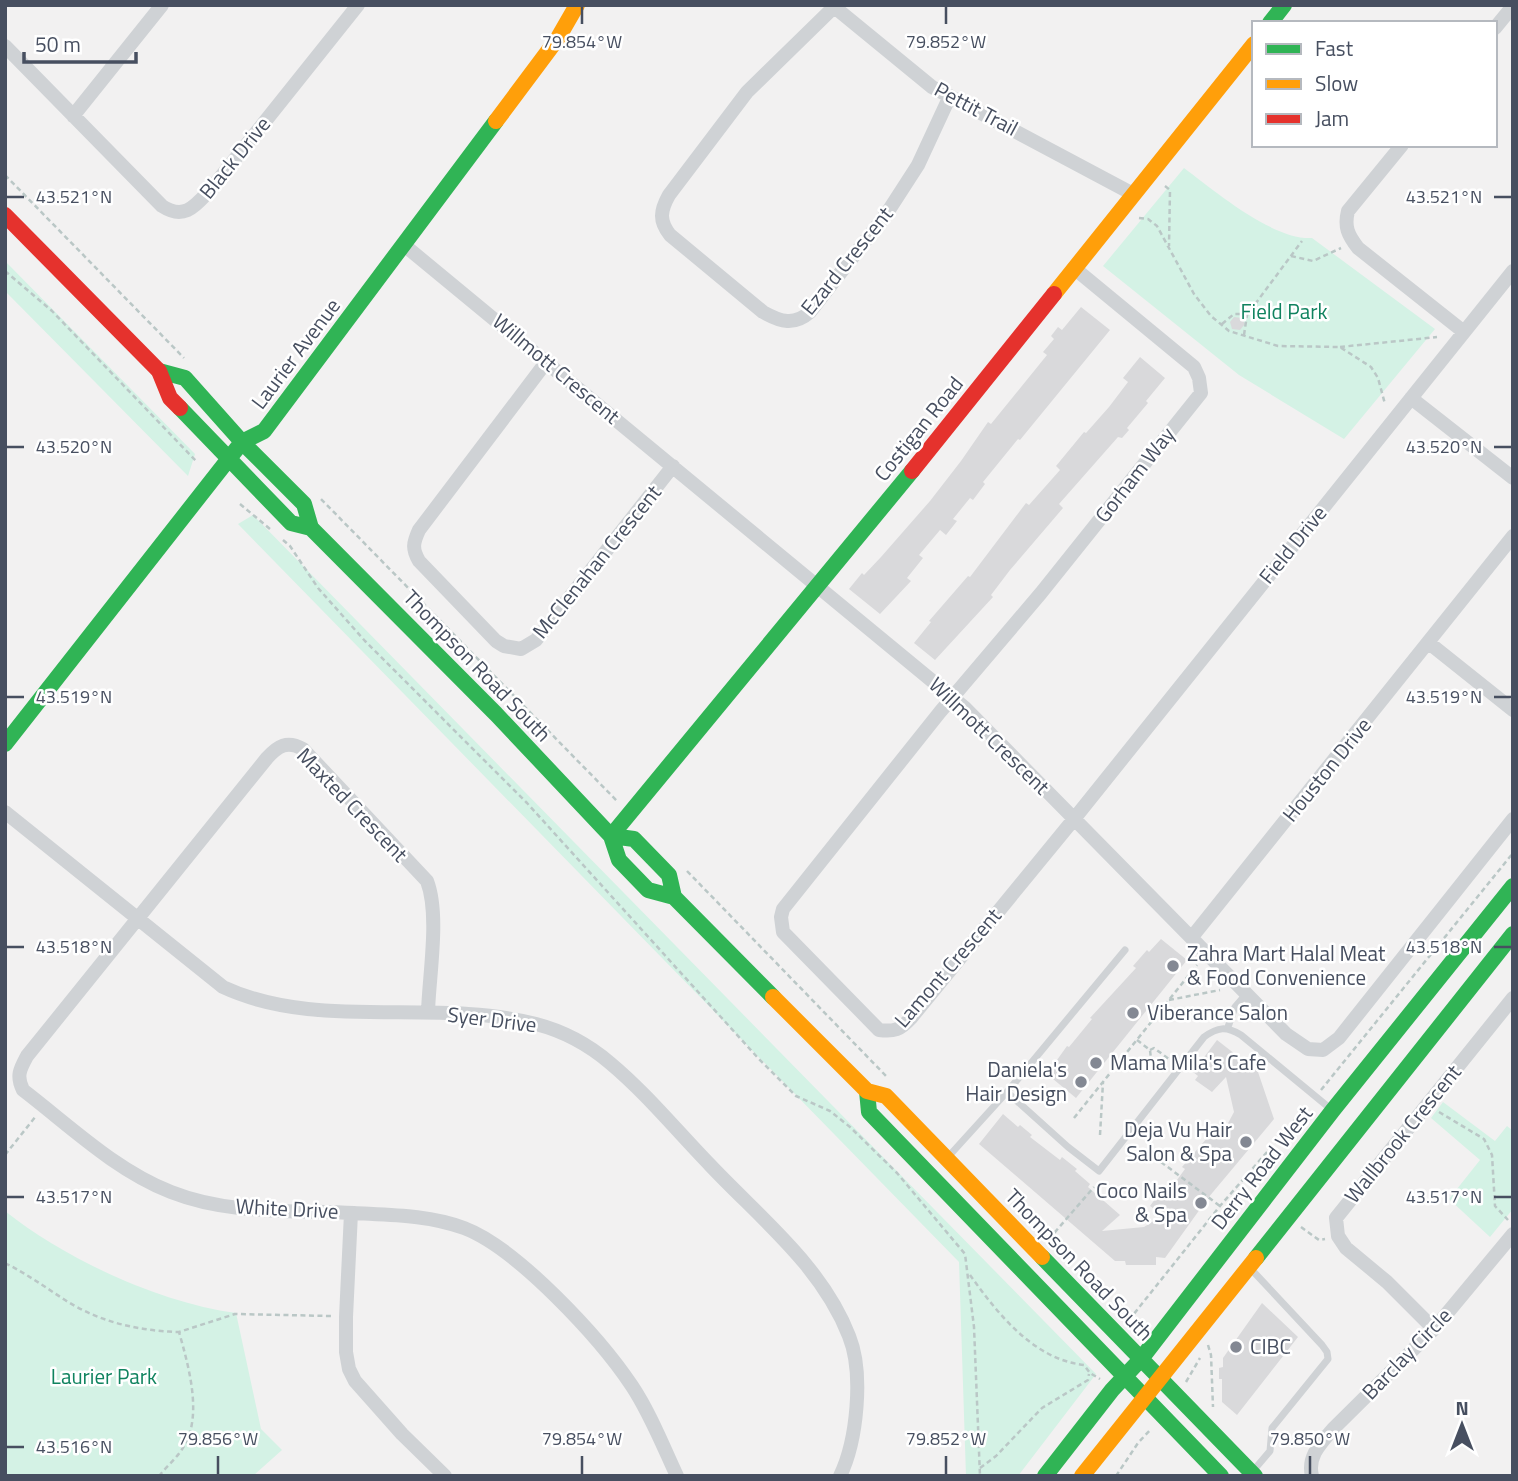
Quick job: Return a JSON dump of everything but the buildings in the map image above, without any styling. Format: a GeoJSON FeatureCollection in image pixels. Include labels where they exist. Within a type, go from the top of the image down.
{"type":"FeatureCollection","features":[{"type":"Feature","properties":{"kind":"main road","name":"Laurier Avenue"},"geometry":{"type":"LineString","coordinates":[[5,744],[242,442],[264,431],[558,38],[577,5]]}},
{"type":"Feature","properties":{"kind":"main road"},"geometry":{"type":"LineString","coordinates":[[1272,21],[1284,5]]}},
{"type":"Feature","properties":{"kind":"main road","name":"Costigan Road"},"geometry":{"type":"LineString","coordinates":[[611,836],[931,448],[1252,46]]}},
{"type":"Feature","properties":{"kind":"main road","name":"Thompson Road South"},"geometry":{"type":"LineString","coordinates":[[5,215],[159,371],[170,398],[228,460],[291,523],[311,528]]}},
{"type":"Feature","properties":{"kind":"main road","name":"Thompson Road South"},"geometry":{"type":"LineString","coordinates":[[159,371],[185,378],[242,442],[304,504],[311,528],[496,714],[611,836],[619,860],[648,890],[674,897],[867,1091],[886,1096],[1253,1474]]}},
{"type":"Feature","properties":{"kind":"main road","name":"Thompson Road South"},"geometry":{"type":"LineString","coordinates":[[611,836],[634,839],[669,876],[674,897]]}},
{"type":"Feature","properties":{"kind":"main road","name":"Derry Road West"},"geometry":{"type":"LineString","coordinates":[[1045,1476],[1141,1359],[1333,1110],[1513,886]]}},
{"type":"Feature","properties":{"kind":"main road"},"geometry":{"type":"LineString","coordinates":[[1082,1476],[1513,934]]}},
{"type":"Feature","properties":{"kind":"main road","name":"Thompson Road South"},"geometry":{"type":"LineString","coordinates":[[867,1091],[869,1112],[1222,1476]]}},
{"type":"Feature","properties":{"kind":"street"},"geometry":{"type":"LineString","coordinates":[[73,116],[162,5]]}},
{"type":"Feature","properties":{"kind":"street","name":"Black Drive"},"geometry":{"type":"LineString","coordinates":[[5,46],[162,206],[171,212],[190,210],[211,189],[358,5]]}},
{"type":"Feature","properties":{"kind":"street","name":"Ezard Crescent"},"geometry":{"type":"LineString","coordinates":[[833,6],[747,92],[669,195],[661,214],[663,226],[670,235],[763,312],[777,320],[791,323],[810,312],[887,213],[918,165],[950,96]]}},
{"type":"Feature","properties":{"kind":"street","name":"Pettit Trail"},"geometry":{"type":"LineString","coordinates":[[833,6],[932,87],[1133,194]]}},
{"type":"Feature","properties":{"kind":"street"},"geometry":{"type":"LineString","coordinates":[[1497,26],[1513,6]]}},
{"type":"Feature","properties":{"kind":"street"},"geometry":{"type":"LineString","coordinates":[[1400,147],[1348,211],[1345,222],[1347,232],[1358,248],[1464,332]]}},
{"type":"Feature","properties":{"kind":"street","name":"Willmott Crescent"},"geometry":{"type":"LineString","coordinates":[[404,245],[953,697],[1299,1044],[1316,1051],[1330,1047],[1513,819]]}},
{"type":"Feature","properties":{"kind":"street","name":"Gorham Way"},"geometry":{"type":"LineString","coordinates":[[953,697],[1041,593],[1201,393],[1194,367],[1074,268]]}},
{"type":"Feature","properties":{"kind":"street","name":"Field Drive"},"geometry":{"type":"LineString","coordinates":[[1074,819],[1513,271]]}},
{"type":"Feature","properties":{"kind":"street","name":"McClenahan Crescent"},"geometry":{"type":"LineString","coordinates":[[547,361],[427,519],[414,540],[412,550],[419,561],[496,641],[504,646],[521,649],[536,640],[673,466]]}},
{"type":"Feature","properties":{"kind":"street"},"geometry":{"type":"LineString","coordinates":[[1411,398],[1513,478]]}},
{"type":"Feature","properties":{"kind":"street","name":"Houston Drive"},"geometry":{"type":"LineString","coordinates":[[1192,937],[1513,537]]}},
{"type":"Feature","properties":{"kind":"street"},"geometry":{"type":"LineString","coordinates":[[1429,643],[1513,710]]}},
{"type":"Feature","properties":{"kind":"street","name":"Lamont Crescent"},"geometry":{"type":"LineString","coordinates":[[953,697],[783,909],[781,917],[783,932],[879,1030],[893,1032],[903,1027],[1074,819]]}},
{"type":"Feature","properties":{"kind":"street","name":"Maxted Crescent"},"geometry":{"type":"LineString","coordinates":[[136,918],[275,748],[289,744],[297,746],[303,749],[427,881],[433,903],[428,1013]]}},
{"type":"Feature","properties":{"kind":"street","name":"Syer Drive"},"geometry":{"type":"LineString","coordinates":[[5,812],[223,987],[246,998],[301,1008],[502,1018],[562,1032],[611,1063],[799,1255],[832,1301],[850,1337],[854,1356],[855,1412],[849,1452],[840,1476]]}},
{"type":"Feature","properties":{"kind":"street","name":"White Drive"},"geometry":{"type":"LineString","coordinates":[[136,918],[27,1056],[19,1071],[18,1080],[23,1090],[134,1175],[171,1192],[220,1205],[434,1219],[489,1239],[537,1279],[590,1334],[632,1386],[677,1476]]}},
{"type":"Feature","properties":{"kind":"street","name":"Wallbrook Crescent"},"geometry":{"type":"LineString","coordinates":[[1338,1236],[1336,1218],[1343,1208],[1513,998]]}},
{"type":"Feature","properties":{"kind":"street"},"geometry":{"type":"LineString","coordinates":[[351,1213],[346,1317],[349,1369],[355,1381],[402,1434],[445,1476]]}},
{"type":"Feature","properties":{"kind":"street","name":"Barclay Circle"},"geometry":{"type":"LineString","coordinates":[[1312,1476],[1312,1459],[1319,1445],[1434,1329],[1512,1234]]}},
{"type":"Feature","properties":{"kind":"street"},"geometry":{"type":"LineString","coordinates":[[1338,1236],[1346,1248],[1387,1282],[1434,1329]]}},
{"type":"Feature","properties":{"kind":"lane"},"geometry":{"type":"LineString","coordinates":[[932,1175],[1007,1092],[1125,950]]}},
{"type":"Feature","properties":{"kind":"lane"},"geometry":{"type":"LineString","coordinates":[[1227,1027],[1235,1007],[1247,993]]}},
{"type":"Feature","properties":{"kind":"lane"},"geometry":{"type":"LineString","coordinates":[[1007,1092],[1099,1171],[1204,1037],[1215,1029],[1227,1027],[1241,1035],[1333,1110]]}},
{"type":"Feature","properties":{"kind":"lane"},"geometry":{"type":"LineString","coordinates":[[1248,1266],[1322,1345],[1328,1359],[1272,1428],[1270,1451],[1253,1474]]}},
{"type":"Feature","properties":{"kind":"path"},"geometry":{"type":"LineString","coordinates":[[5,175],[185,358]]}},
{"type":"Feature","properties":{"kind":"path"},"geometry":{"type":"LineString","coordinates":[[1165,186],[1170,190],[1169,246]]}},
{"type":"Feature","properties":{"kind":"path"},"geometry":{"type":"LineString","coordinates":[[1139,218],[1148,219],[1157,226],[1194,294],[1211,316],[1229,331],[1278,346],[1340,347],[1437,337]]}},
{"type":"Feature","properties":{"kind":"path"},"geometry":{"type":"LineString","coordinates":[[1243,336],[1247,315],[1302,241]]}},
{"type":"Feature","properties":{"kind":"path"},"geometry":{"type":"LineString","coordinates":[[1291,256],[1313,261],[1342,247]]}},
{"type":"Feature","properties":{"kind":"path"},"geometry":{"type":"LineString","coordinates":[[5,271],[52,311],[197,462]]}},
{"type":"Feature","properties":{"kind":"path"},"geometry":{"type":"LineString","coordinates":[[1222,324],[1234,314],[1247,315]]}},
{"type":"Feature","properties":{"kind":"path"},"geometry":{"type":"LineString","coordinates":[[1340,347],[1371,367],[1378,378],[1385,404]]}},
{"type":"Feature","properties":{"kind":"path"},"geometry":{"type":"LineString","coordinates":[[318,496],[614,799]]}},
{"type":"Feature","properties":{"kind":"path"},"geometry":{"type":"LineString","coordinates":[[240,504],[270,529]]}},
{"type":"Feature","properties":{"kind":"path"},"geometry":{"type":"LineString","coordinates":[[280,538],[290,546],[318,588],[365,641],[527,803],[758,1058],[796,1096],[830,1111],[850,1127],[897,1173],[965,1254],[974,1326],[979,1476]]}},
{"type":"Feature","properties":{"kind":"path"},"geometry":{"type":"LineString","coordinates":[[1114,1331],[1129,1320],[1220,1206],[1316,1097],[1513,853]]}},
{"type":"Feature","properties":{"kind":"path"},"geometry":{"type":"LineString","coordinates":[[680,864],[895,1085]]}},
{"type":"Feature","properties":{"kind":"path"},"geometry":{"type":"LineString","coordinates":[[1074,1118],[1197,965]]}},
{"type":"Feature","properties":{"kind":"path"},"geometry":{"type":"LineString","coordinates":[[1169,1000],[1220,990]]}},
{"type":"Feature","properties":{"kind":"path"},"geometry":{"type":"LineString","coordinates":[[1137,1040],[1150,1050],[1151,1059],[1172,1076]]}},
{"type":"Feature","properties":{"kind":"path"},"geometry":{"type":"LineString","coordinates":[[1150,1050],[1154,1048],[1179,1068]]}},
{"type":"Feature","properties":{"kind":"path"},"geometry":{"type":"LineString","coordinates":[[1100,1135],[1103,1082]]}},
{"type":"Feature","properties":{"kind":"path"},"geometry":{"type":"LineString","coordinates":[[1427,1105],[1483,1139],[1492,1154],[1495,1206],[1512,1234]]}},
{"type":"Feature","properties":{"kind":"path"},"geometry":{"type":"LineString","coordinates":[[5,1155],[44,1106]]}},
{"type":"Feature","properties":{"kind":"path"},"geometry":{"type":"LineString","coordinates":[[1161,1162],[1220,1206]]}},
{"type":"Feature","properties":{"kind":"path"},"geometry":{"type":"LineString","coordinates":[[1049,1239],[1094,1187]]}},
{"type":"Feature","properties":{"kind":"path"},"geometry":{"type":"LineString","coordinates":[[1300,1226],[1319,1240],[1338,1236]]}},
{"type":"Feature","properties":{"kind":"path"},"geometry":{"type":"LineString","coordinates":[[5,1263],[34,1278],[67,1301],[105,1320],[150,1331],[179,1332],[236,1314],[346,1317]]}},
{"type":"Feature","properties":{"kind":"path"},"geometry":{"type":"LineString","coordinates":[[968,1273],[1013,1328],[1051,1355],[1070,1363],[1084,1365],[1090,1373],[1088,1380],[1042,1408],[996,1456],[979,1468]]}},
{"type":"Feature","properties":{"kind":"path"},"geometry":{"type":"LineString","coordinates":[[1122,1313],[1129,1320]]}},
{"type":"Feature","properties":{"kind":"path"},"geometry":{"type":"LineString","coordinates":[[159,1476],[185,1445],[194,1408],[179,1332]]}},
{"type":"Feature","properties":{"kind":"path"},"geometry":{"type":"LineString","coordinates":[[1208,1345],[1212,1354],[1213,1407]]}},
{"type":"Feature","properties":{"kind":"green space","name":"Field Park"},"geometry":{"type":"Polygon","coordinates":[[[1184,168],[1262,223],[1296,237],[1312,238],[1435,329],[1344,439],[1239,375],[1103,266],[1184,168]]]}},
{"type":"Feature","properties":{"kind":"green space"},"geometry":{"type":"Polygon","coordinates":[[[5,261],[195,454],[188,476],[5,291],[5,261]]]}},
{"type":"Feature","properties":{"kind":"green space"},"geometry":{"type":"Polygon","coordinates":[[[253,515],[1096,1374],[1018,1476],[966,1476],[959,1262],[238,524],[253,515]]]}},
{"type":"Feature","properties":{"kind":"green space"},"geometry":{"type":"Polygon","coordinates":[[[1443,1102],[1495,1141],[1507,1126],[1513,1131],[1513,1209],[1490,1237],[1449,1199],[1480,1160],[1431,1118],[1443,1102]]]}},
{"type":"Feature","properties":{"kind":"green space","name":"Laurier Park"},"geometry":{"type":"Polygon","coordinates":[[[5,1211],[56,1246],[114,1276],[176,1300],[236,1313],[261,1429],[282,1450],[253,1476],[5,1476],[5,1211]]]}},
{"type":"Feature","properties":{"kind":"traffic: fast"},"geometry":{"type":"LineString","coordinates":[[1272,21],[1284,5]]}},
{"type":"Feature","properties":{"kind":"traffic: fast"},"geometry":{"type":"LineString","coordinates":[[5,744],[242,442],[264,431],[496,121]]}},
{"type":"Feature","properties":{"kind":"traffic: fast"},"geometry":{"type":"LineString","coordinates":[[159,371],[185,378],[242,442],[304,504],[311,528],[496,714],[611,836],[619,860],[648,890],[674,897],[773,997]]}},
{"type":"Feature","properties":{"kind":"traffic: fast"},"geometry":{"type":"LineString","coordinates":[[180,408],[291,523],[311,528]]}},
{"type":"Feature","properties":{"kind":"traffic: fast"},"geometry":{"type":"LineString","coordinates":[[611,836],[912,471]]}},
{"type":"Feature","properties":{"kind":"traffic: fast"},"geometry":{"type":"LineString","coordinates":[[611,836],[634,839],[669,875],[674,897]]}},
{"type":"Feature","properties":{"kind":"traffic: fast"},"geometry":{"type":"LineString","coordinates":[[1045,1476],[1112,1390],[1141,1359],[1333,1110],[1513,886]]}},
{"type":"Feature","properties":{"kind":"traffic: fast"},"geometry":{"type":"LineString","coordinates":[[1256,1258],[1513,934]]}},
{"type":"Feature","properties":{"kind":"traffic: fast"},"geometry":{"type":"LineString","coordinates":[[867,1091],[869,1112],[1221,1476]]}},
{"type":"Feature","properties":{"kind":"traffic: fast"},"geometry":{"type":"LineString","coordinates":[[1042,1257],[1255,1476]]}},
{"type":"Feature","properties":{"kind":"traffic: slow"},"geometry":{"type":"LineString","coordinates":[[496,121],[558,38],[577,5]]}},
{"type":"Feature","properties":{"kind":"traffic: slow"},"geometry":{"type":"LineString","coordinates":[[1054,294],[1252,46]]}},
{"type":"Feature","properties":{"kind":"traffic: slow"},"geometry":{"type":"LineString","coordinates":[[773,997],[867,1091],[886,1096],[1042,1257]]}},
{"type":"Feature","properties":{"kind":"traffic: slow"},"geometry":{"type":"LineString","coordinates":[[1082,1476],[1256,1258]]}},
{"type":"Feature","properties":{"kind":"traffic: jam"},"geometry":{"type":"LineString","coordinates":[[5,215],[159,371],[170,398],[180,408]]}},
{"type":"Feature","properties":{"kind":"traffic: jam"},"geometry":{"type":"LineString","coordinates":[[912,471],[1054,294]]}},
{"type":"Feature","properties":{"kind":"place","name":"Zahra Mart Halal Meat & Food Convenience"},"geometry":{"type":"Point","coordinates":[1173,966]}},
{"type":"Feature","properties":{"kind":"place","name":"Viberance Salon"},"geometry":{"type":"Point","coordinates":[1133,1013]}},
{"type":"Feature","properties":{"kind":"place","name":"Mama Mila's Cafe"},"geometry":{"type":"Point","coordinates":[1096,1063]}},
{"type":"Feature","properties":{"kind":"place","name":"Daniela's Hair Design"},"geometry":{"type":"Point","coordinates":[1081,1082]}},
{"type":"Feature","properties":{"kind":"place","name":"Deja Vu Hair Salon & Spa"},"geometry":{"type":"Point","coordinates":[1246,1142]}},
{"type":"Feature","properties":{"kind":"place","name":"Coco Nails & Spa"},"geometry":{"type":"Point","coordinates":[1201,1203]}},
{"type":"Feature","properties":{"kind":"place","name":"CIBC"},"geometry":{"type":"Point","coordinates":[1236,1347]}}]}
